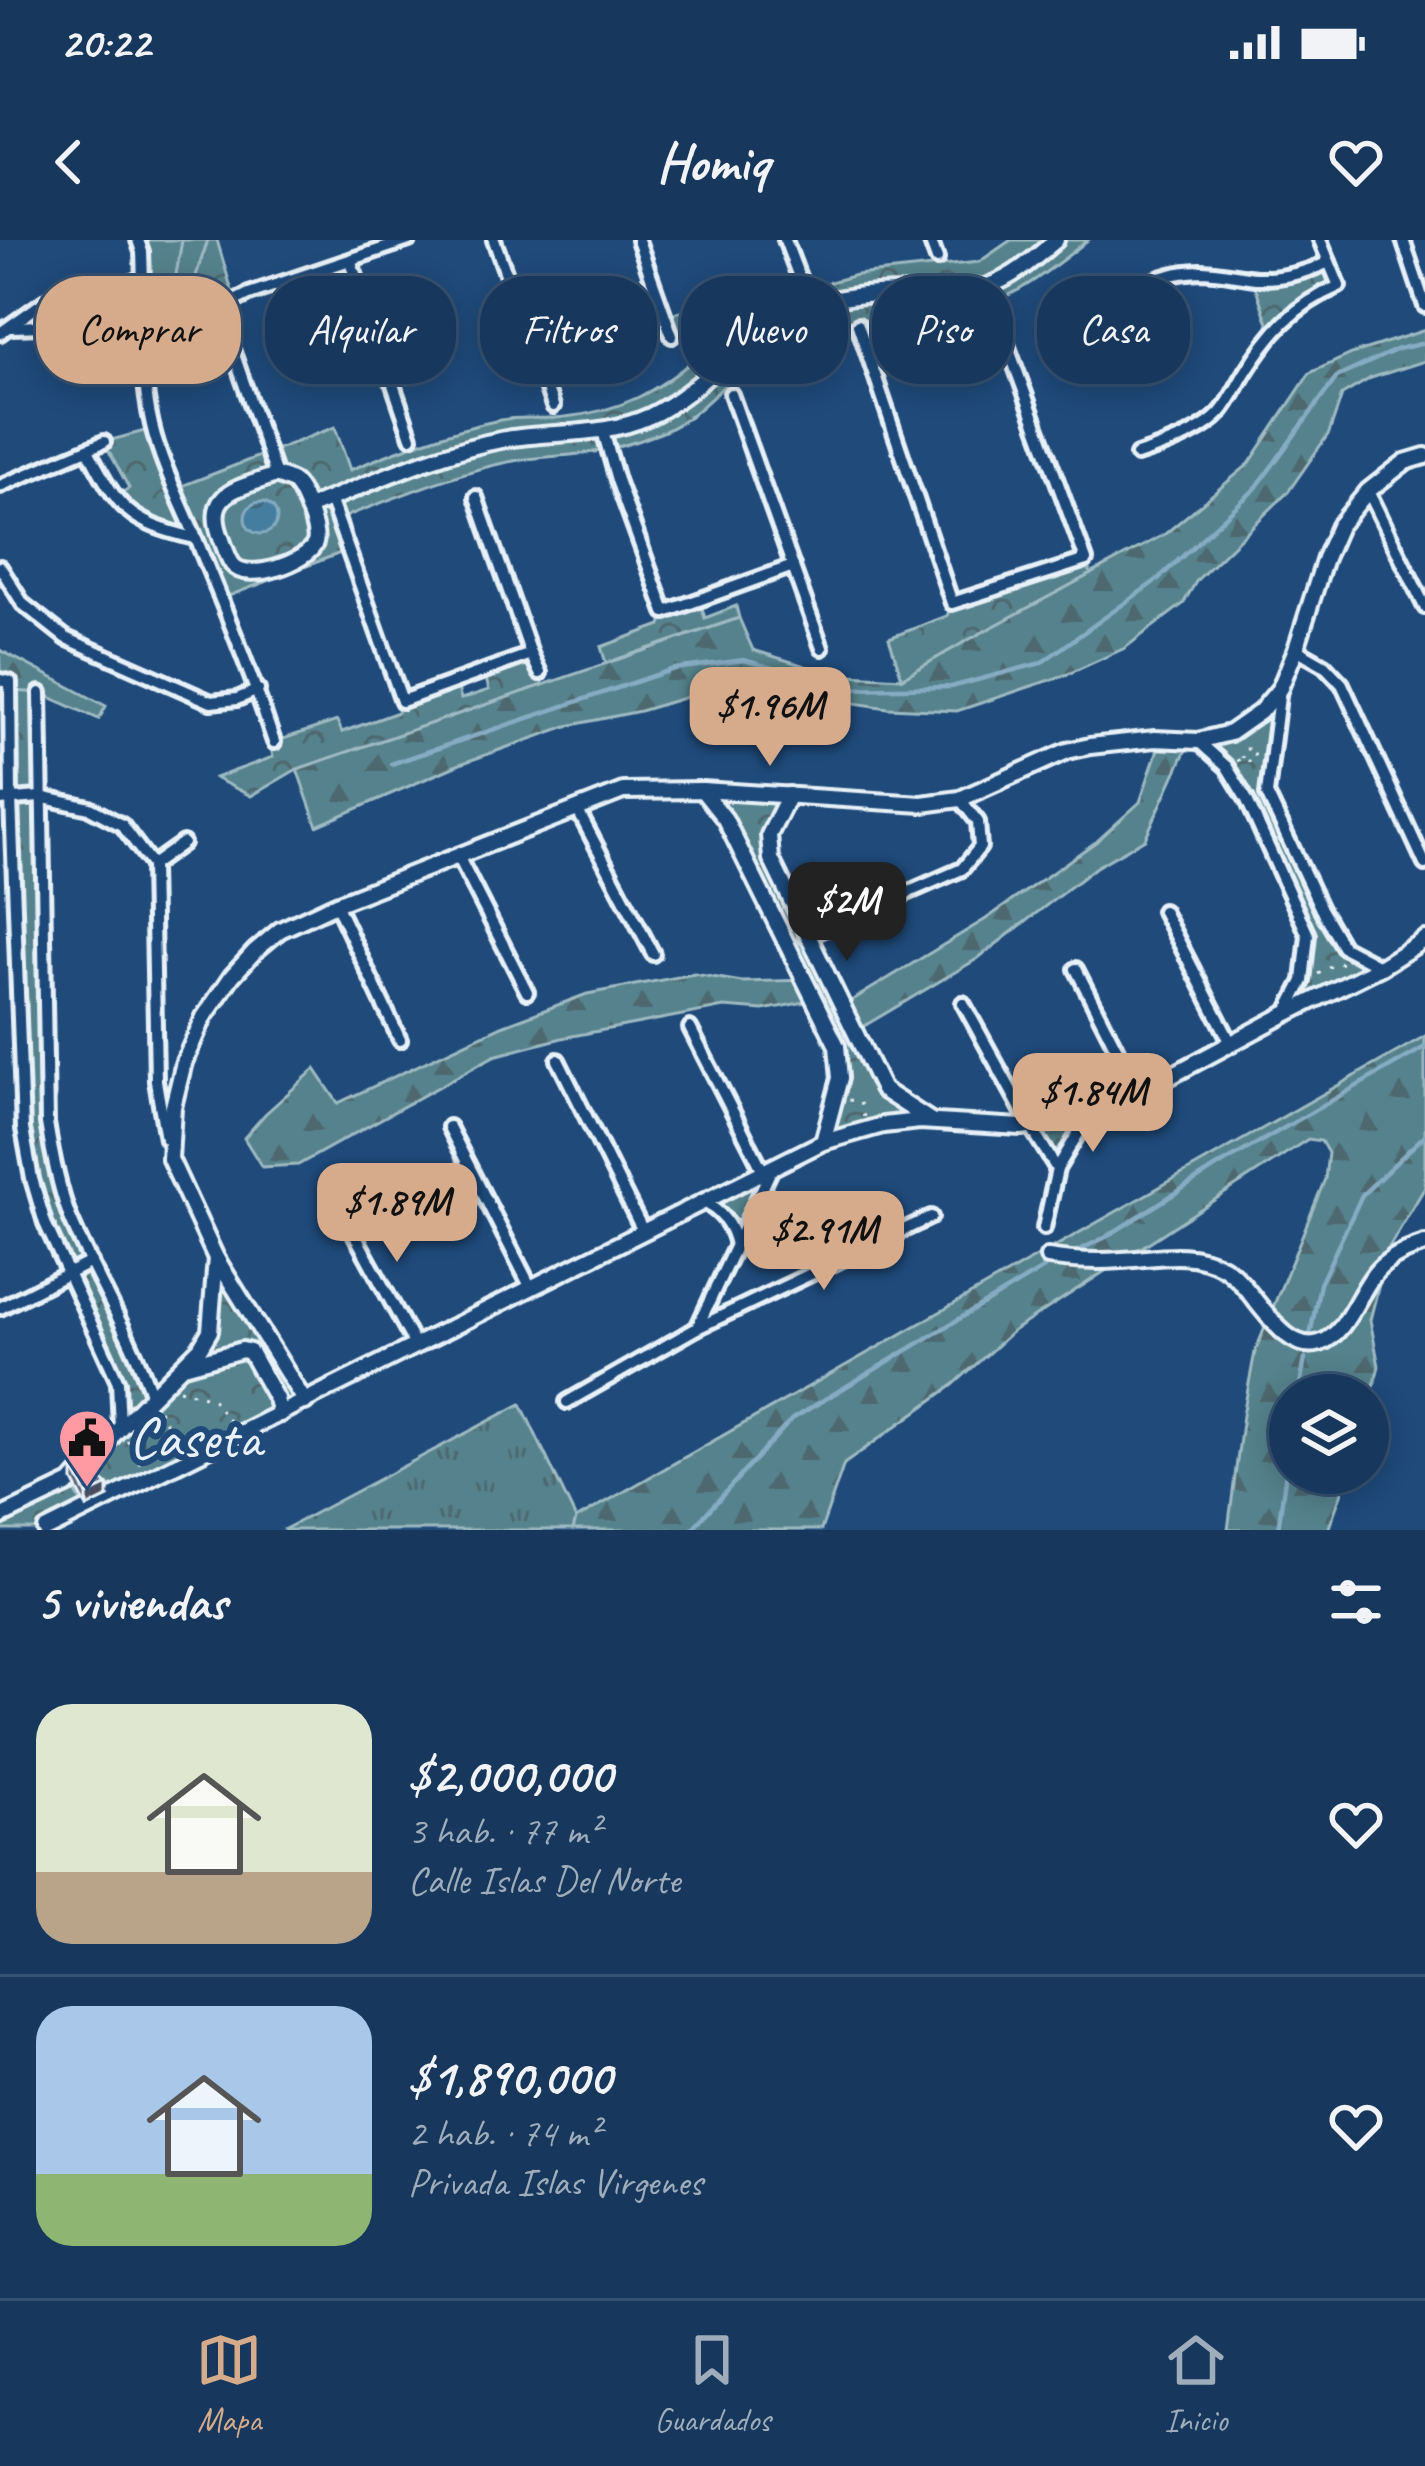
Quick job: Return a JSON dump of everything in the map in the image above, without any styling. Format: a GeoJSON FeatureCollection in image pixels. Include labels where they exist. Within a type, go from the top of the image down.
{"type":"FeatureCollection","features":[{"type":"Feature","properties":{"kind":"street"},"geometry":{"type":"LineString","coordinates":[[138,240],[143,276]]}},
{"type":"Feature","properties":{"kind":"street"},"geometry":{"type":"LineString","coordinates":[[276,475],[220,315],[249,294],[409,240]]}},
{"type":"Feature","properties":{"kind":"street"},"geometry":{"type":"LineString","coordinates":[[494,240],[553,406]]}},
{"type":"Feature","properties":{"kind":"street"},"geometry":{"type":"LineString","coordinates":[[638,240],[672,336]]}},
{"type":"Feature","properties":{"kind":"street"},"geometry":{"type":"LineString","coordinates":[[785,240],[799,276]]}},
{"type":"Feature","properties":{"kind":"street"},"geometry":{"type":"LineString","coordinates":[[930,240],[937,259]]}},
{"type":"Feature","properties":{"kind":"street"},"geometry":{"type":"LineString","coordinates":[[1008,276],[1056,240]]}},
{"type":"Feature","properties":{"kind":"street"},"geometry":{"type":"LineString","coordinates":[[1137,454],[1168,445],[1218,416],[1263,344],[1298,308],[1339,286],[1320,240]]}},
{"type":"Feature","properties":{"kind":"street"},"geometry":{"type":"LineString","coordinates":[[1403,240],[1419,264],[1425,306]]}},
{"type":"Feature","properties":{"kind":"street"},"geometry":{"type":"LineString","coordinates":[[351,262],[411,437]]}},
{"type":"Feature","properties":{"kind":"street"},"geometry":{"type":"LineString","coordinates":[[1170,276],[1200,271],[1258,278],[1303,273],[1329,262]]}},
{"type":"Feature","properties":{"kind":"street"},"geometry":{"type":"LineString","coordinates":[[1303,273],[1313,297]]}},
{"type":"Feature","properties":{"kind":"street"},"geometry":{"type":"LineString","coordinates":[[5,330],[36,308]]}},
{"type":"Feature","properties":{"kind":"street"},"geometry":{"type":"LineString","coordinates":[[858,325],[872,366]]}},
{"type":"Feature","properties":{"kind":"street"},"geometry":{"type":"LineString","coordinates":[[5,330],[36,327]]}},
{"type":"Feature","properties":{"kind":"street"},"geometry":{"type":"LineString","coordinates":[[878,384],[952,603],[1086,560],[1013,361]]}},
{"type":"Feature","properties":{"kind":"street"},"geometry":{"type":"LineString","coordinates":[[146,384],[152,428],[166,470],[274,742]]}},
{"type":"Feature","properties":{"kind":"street"},"geometry":{"type":"LineString","coordinates":[[308,508],[451,453],[506,439],[602,430],[648,417],[697,384]]}},
{"type":"Feature","properties":{"kind":"street"},"geometry":{"type":"LineString","coordinates":[[731,394],[822,648]]}},
{"type":"Feature","properties":{"kind":"street"},"geometry":{"type":"LineString","coordinates":[[602,430],[665,612],[793,566]]}},
{"type":"Feature","properties":{"kind":"street"},"geometry":{"type":"LineString","coordinates":[[0,486],[104,442]]}},
{"type":"Feature","properties":{"kind":"street"},"geometry":{"type":"LineString","coordinates":[[88,450],[114,499],[135,516],[195,538],[217,529]]}},
{"type":"Feature","properties":{"kind":"street"},"geometry":{"type":"LineString","coordinates":[[170,1159],[173,1107],[184,1062],[204,1017],[255,951],[280,930],[336,904],[622,791],[702,790],[922,804],[960,799],[1090,746],[1155,739],[1198,741],[1230,733],[1260,712],[1280,688],[1339,526],[1368,491],[1405,462],[1425,456]]}},
{"type":"Feature","properties":{"kind":"street"},"geometry":{"type":"LineString","coordinates":[[276,475],[291,480],[308,508],[316,531],[315,543],[305,556],[258,574],[242,572],[231,564],[214,517],[224,495],[276,475]]}},
{"type":"Feature","properties":{"kind":"street"},"geometry":{"type":"LineString","coordinates":[[1368,491],[1425,607]]}},
{"type":"Feature","properties":{"kind":"street"},"geometry":{"type":"LineString","coordinates":[[476,496],[540,673]]}},
{"type":"Feature","properties":{"kind":"street"},"geometry":{"type":"LineString","coordinates":[[330,499],[402,701],[531,653]]}},
{"type":"Feature","properties":{"kind":"street"},"geometry":{"type":"LineString","coordinates":[[210,574],[231,564]]}},
{"type":"Feature","properties":{"kind":"street"},"geometry":{"type":"LineString","coordinates":[[0,567],[23,604],[66,638],[212,702],[257,691]]}},
{"type":"Feature","properties":{"kind":"street"},"geometry":{"type":"LineString","coordinates":[[1297,649],[1324,665],[1342,684],[1425,864]]}},
{"type":"Feature","properties":{"kind":"street"},"geometry":{"type":"LineString","coordinates":[[0,680],[10,682],[5,799],[23,1130],[45,1223],[118,1382],[120,1427]]}},
{"type":"Feature","properties":{"kind":"street"},"geometry":{"type":"LineString","coordinates":[[1280,688],[1267,794],[1343,947],[1381,967]]}},
{"type":"Feature","properties":{"kind":"street"},"geometry":{"type":"LineString","coordinates":[[40,693],[47,1123],[68,1212],[152,1396]]}},
{"type":"Feature","properties":{"kind":"street"},"geometry":{"type":"LineString","coordinates":[[1198,741],[1226,767],[1247,800],[1308,934],[1303,981],[1286,1014]]}},
{"type":"Feature","properties":{"kind":"street"},"geometry":{"type":"LineString","coordinates":[[702,790],[725,819],[837,1046],[840,1078],[823,1142]]}},
{"type":"Feature","properties":{"kind":"street"},"geometry":{"type":"LineString","coordinates":[[789,795],[769,835],[771,859],[883,1090],[932,1121]]}},
{"type":"Feature","properties":{"kind":"street"},"geometry":{"type":"LineString","coordinates":[[5,799],[40,797],[90,808],[122,825],[152,865],[156,1081],[170,1159],[216,1258],[305,1402]]}},
{"type":"Feature","properties":{"kind":"street"},"geometry":{"type":"LineString","coordinates":[[806,937],[962,869],[980,848],[978,822],[960,799]]}},
{"type":"Feature","properties":{"kind":"street"},"geometry":{"type":"LineString","coordinates":[[577,809],[653,953]]}},
{"type":"Feature","properties":{"kind":"street"},"geometry":{"type":"LineString","coordinates":[[152,865],[183,843]]}},
{"type":"Feature","properties":{"kind":"street"},"geometry":{"type":"LineString","coordinates":[[459,858],[527,992]]}},
{"type":"Feature","properties":{"kind":"street"},"geometry":{"type":"LineString","coordinates":[[336,904],[400,1040]]}},
{"type":"Feature","properties":{"kind":"street"},"geometry":{"type":"LineString","coordinates":[[1163,911],[1232,1045]]}},
{"type":"Feature","properties":{"kind":"street"},"geometry":{"type":"LineString","coordinates":[[46,1530],[823,1142],[884,1125],[932,1121],[1031,1127],[1088,1117],[1381,967],[1425,939]]}},
{"type":"Feature","properties":{"kind":"street"},"geometry":{"type":"LineString","coordinates":[[1076,969],[1138,1094]]}},
{"type":"Feature","properties":{"kind":"street"},"geometry":{"type":"LineString","coordinates":[[963,1003],[1057,1169]]}},
{"type":"Feature","properties":{"kind":"street"},"geometry":{"type":"LineString","coordinates":[[690,1028],[768,1169]]}},
{"type":"Feature","properties":{"kind":"street"},"geometry":{"type":"LineString","coordinates":[[558,1060],[644,1231]]}},
{"type":"Feature","properties":{"kind":"street"},"geometry":{"type":"LineString","coordinates":[[1044,1228],[1057,1169],[1088,1117]]}},
{"type":"Feature","properties":{"kind":"street"},"geometry":{"type":"LineString","coordinates":[[449,1126],[531,1288]]}},
{"type":"Feature","properties":{"kind":"street"},"geometry":{"type":"LineString","coordinates":[[697,1328],[768,1169]]}},
{"type":"Feature","properties":{"kind":"street"},"geometry":{"type":"LineString","coordinates":[[704,1201],[732,1227],[736,1245]]}},
{"type":"Feature","properties":{"kind":"street"},"geometry":{"type":"LineString","coordinates":[[339,1206],[416,1347]]}},
{"type":"Feature","properties":{"kind":"street"},"geometry":{"type":"LineString","coordinates":[[567,1402],[697,1328],[931,1216]]}},
{"type":"Feature","properties":{"kind":"street"},"geometry":{"type":"LineString","coordinates":[[1048,1257],[1078,1262],[1181,1255],[1202,1258],[1240,1281],[1281,1331],[1296,1342],[1315,1346],[1330,1339],[1346,1320],[1382,1265],[1425,1244]]}},
{"type":"Feature","properties":{"kind":"street"},"geometry":{"type":"LineString","coordinates":[[0,1517],[70,1483],[200,1348],[210,1331],[216,1258]]}},
{"type":"Feature","properties":{"kind":"street"},"geometry":{"type":"LineString","coordinates":[[0,1308],[91,1262]]}},
{"type":"Feature","properties":{"kind":"street"},"geometry":{"type":"LineString","coordinates":[[184,1366],[242,1350],[250,1352],[280,1414]]}},
{"type":"Feature","properties":{"kind":"street"},"geometry":{"type":"LineString","coordinates":[[92,1459],[90,1477],[96,1486],[121,1493]]}},
{"type":"Feature","properties":{"kind":"path"},"geometry":{"type":"LineString","coordinates":[[835,1097],[860,1102],[867,1130]]}},
{"type":"Feature","properties":{"kind":"path"},"geometry":{"type":"LineString","coordinates":[[171,1378],[182,1391],[219,1404],[238,1436]]}},
{"type":"Feature","properties":{"kind":"path"},"geometry":{"type":"LineString","coordinates":[[152,1396],[185,1462]]}},
{"type":"Feature","properties":{"kind":"path"},"geometry":{"type":"LineString","coordinates":[[120,1427],[148,1480]]}},
{"type":"Feature","properties":{"kind":"green space"},"geometry":{"type":"Polygon","coordinates":[[[140,240],[182,240],[176,276],[141,276],[140,240]]]}},
{"type":"Feature","properties":{"kind":"green space"},"geometry":{"type":"Polygon","coordinates":[[[182,240],[208,240],[196,276],[175,276],[182,240]]]}},
{"type":"Feature","properties":{"kind":"green space"},"geometry":{"type":"Polygon","coordinates":[[[208,240],[217,240],[228,276],[196,276],[208,240]]]}},
{"type":"Feature","properties":{"kind":"green space"},"geometry":{"type":"Polygon","coordinates":[[[1011,240],[1088,240],[1013,293],[1013,276],[872,276],[872,319],[848,322],[848,277],[979,262],[1011,240]]]}},
{"type":"Feature","properties":{"kind":"green space"},"geometry":{"type":"Polygon","coordinates":[[[1329,262],[1339,286],[1272,335],[1252,277],[1329,262]]]}},
{"type":"Feature","properties":{"kind":"green space"},"geometry":{"type":"Polygon","coordinates":[[[681,311],[681,332],[672,336],[665,316],[681,311]]]}},
{"type":"Feature","properties":{"kind":"green space"},"geometry":{"type":"Polygon","coordinates":[[[1425,330],[1425,361],[1371,378],[1342,395],[1329,433],[1288,492],[1197,580],[1183,604],[1125,648],[1068,674],[957,711],[888,708],[741,681],[640,711],[567,726],[460,764],[317,826],[297,769],[739,618],[753,650],[831,674],[902,678],[1165,534],[1249,464],[1310,373],[1425,330]]]}},
{"type":"Feature","properties":{"kind":"green space"},"geometry":{"type":"Polygon","coordinates":[[[681,370],[681,384],[726,384],[697,411],[650,437],[600,451],[488,467],[352,514],[338,521],[348,550],[221,599],[195,536],[165,529],[115,498],[129,488],[104,442],[152,429],[174,489],[335,427],[350,470],[481,424],[604,410],[681,370]]]}},
{"type":"Feature","properties":{"kind":"green space"},"geometry":{"type":"Polygon","coordinates":[[[1086,560],[1091,574],[902,678],[889,638],[947,616],[952,603],[1086,560]]]}},
{"type":"Feature","properties":{"kind":"green space"},"geometry":{"type":"Polygon","coordinates":[[[699,600],[705,618],[736,606],[739,618],[606,663],[601,647],[661,625],[665,612],[699,600]]]}},
{"type":"Feature","properties":{"kind":"green space"},"geometry":{"type":"Polygon","coordinates":[[[0,650],[106,706],[99,719],[40,693],[0,686],[0,650]]]}},
{"type":"Feature","properties":{"kind":"green space"},"geometry":{"type":"Polygon","coordinates":[[[531,655],[543,685],[297,769],[251,796],[215,778],[273,757],[270,744],[274,742],[337,721],[342,732],[398,712],[402,702],[456,681],[461,699],[489,690],[484,671],[531,655]]]}},
{"type":"Feature","properties":{"kind":"green space"},"geometry":{"type":"Polygon","coordinates":[[[1280,688],[1267,794],[1343,947],[1381,967],[1286,1014],[1303,981],[1308,934],[1227,767],[1198,741],[1230,733],[1280,688]]]}},
{"type":"Feature","properties":{"kind":"green space"},"geometry":{"type":"Polygon","coordinates":[[[11,691],[40,693],[47,1123],[68,1212],[151,1395],[200,1348],[216,1258],[305,1402],[121,1493],[107,1491],[90,1477],[92,1459],[120,1427],[118,1382],[45,1223],[23,1129],[11,691]]]}},
{"type":"Feature","properties":{"kind":"green space"},"geometry":{"type":"Polygon","coordinates":[[[1161,740],[1190,741],[1145,839],[1096,867],[977,959],[854,1032],[841,1007],[986,919],[1097,841],[1140,802],[1161,740]]]}},
{"type":"Feature","properties":{"kind":"green space"},"geometry":{"type":"Polygon","coordinates":[[[702,790],[789,795],[769,835],[771,859],[883,1090],[931,1121],[823,1142],[840,1078],[837,1046],[702,790]]]}},
{"type":"Feature","properties":{"kind":"green space"},"geometry":{"type":"Polygon","coordinates":[[[694,974],[742,982],[806,980],[816,1000],[763,1010],[724,1007],[494,1056],[298,1165],[262,1167],[244,1138],[315,1069],[338,1103],[502,1026],[587,994],[694,974]]]}},
{"type":"Feature","properties":{"kind":"green space"},"geometry":{"type":"Polygon","coordinates":[[[1425,1036],[1425,1187],[1388,1249],[1370,1320],[1377,1374],[1269,1374],[1269,1494],[1341,1494],[1328,1530],[1228,1530],[1255,1352],[1325,1179],[1328,1153],[1321,1141],[1308,1139],[1013,1331],[953,1385],[844,1464],[821,1530],[573,1530],[576,1519],[1425,1036]]]}},
{"type":"Feature","properties":{"kind":"green space"},"geometry":{"type":"Polygon","coordinates":[[[1088,1117],[1057,1169],[1031,1127],[1088,1117]]]}},
{"type":"Feature","properties":{"kind":"green space"},"geometry":{"type":"Polygon","coordinates":[[[773,1166],[736,1245],[731,1226],[703,1201],[773,1166]]]}},
{"type":"Feature","properties":{"kind":"green space"},"geometry":{"type":"Polygon","coordinates":[[[521,1404],[576,1519],[573,1530],[283,1530],[521,1404]]]}},
{"type":"Feature","properties":{"kind":"green space"},"geometry":{"type":"Polygon","coordinates":[[[71,1483],[86,1511],[46,1530],[0,1530],[0,1517],[71,1483]]]}},
{"type":"Feature","properties":{"kind":"water"},"geometry":{"type":"Polygon","coordinates":[[[261,502],[272,507],[277,518],[272,529],[261,534],[250,529],[245,518],[250,507],[261,502]]]}},
{"type":"Feature","properties":{"kind":"building"},"geometry":{"type":"Polygon","coordinates":[[[89,1453],[92,1472],[108,1485],[87,1495],[73,1469],[89,1453]]]}},
{"type":"Feature","properties":{"kind":"waterway"},"geometry":{"type":"LineString","coordinates":[[391,764],[674,669],[744,660],[844,689],[951,687],[1041,663],[1157,580],[1256,488],[1337,377],[1398,349],[1425,343]]}},
{"type":"Feature","properties":{"kind":"waterway"},"geometry":{"type":"LineString","coordinates":[[1071,1254],[1425,1047]]}},
{"type":"Feature","properties":{"kind":"waterway"},"geometry":{"type":"LineString","coordinates":[[1310,1335],[1320,1284],[1362,1195],[1425,1135]]}},
{"type":"Feature","properties":{"kind":"waterway"},"geometry":{"type":"LineString","coordinates":[[691,1530],[792,1419],[1044,1268]]}},
{"type":"Feature","properties":{"kind":"waterway"},"geometry":{"type":"LineString","coordinates":[[1302,1374],[1305,1359]]}},
{"type":"Feature","properties":{"kind":"waterway"},"geometry":{"type":"LineString","coordinates":[[1278,1530],[1283,1494]]}},
{"type":"Feature","properties":{"kind":"place","name":"Caseta"},"geometry":{"type":"Point","coordinates":[87,1489]}}]}
